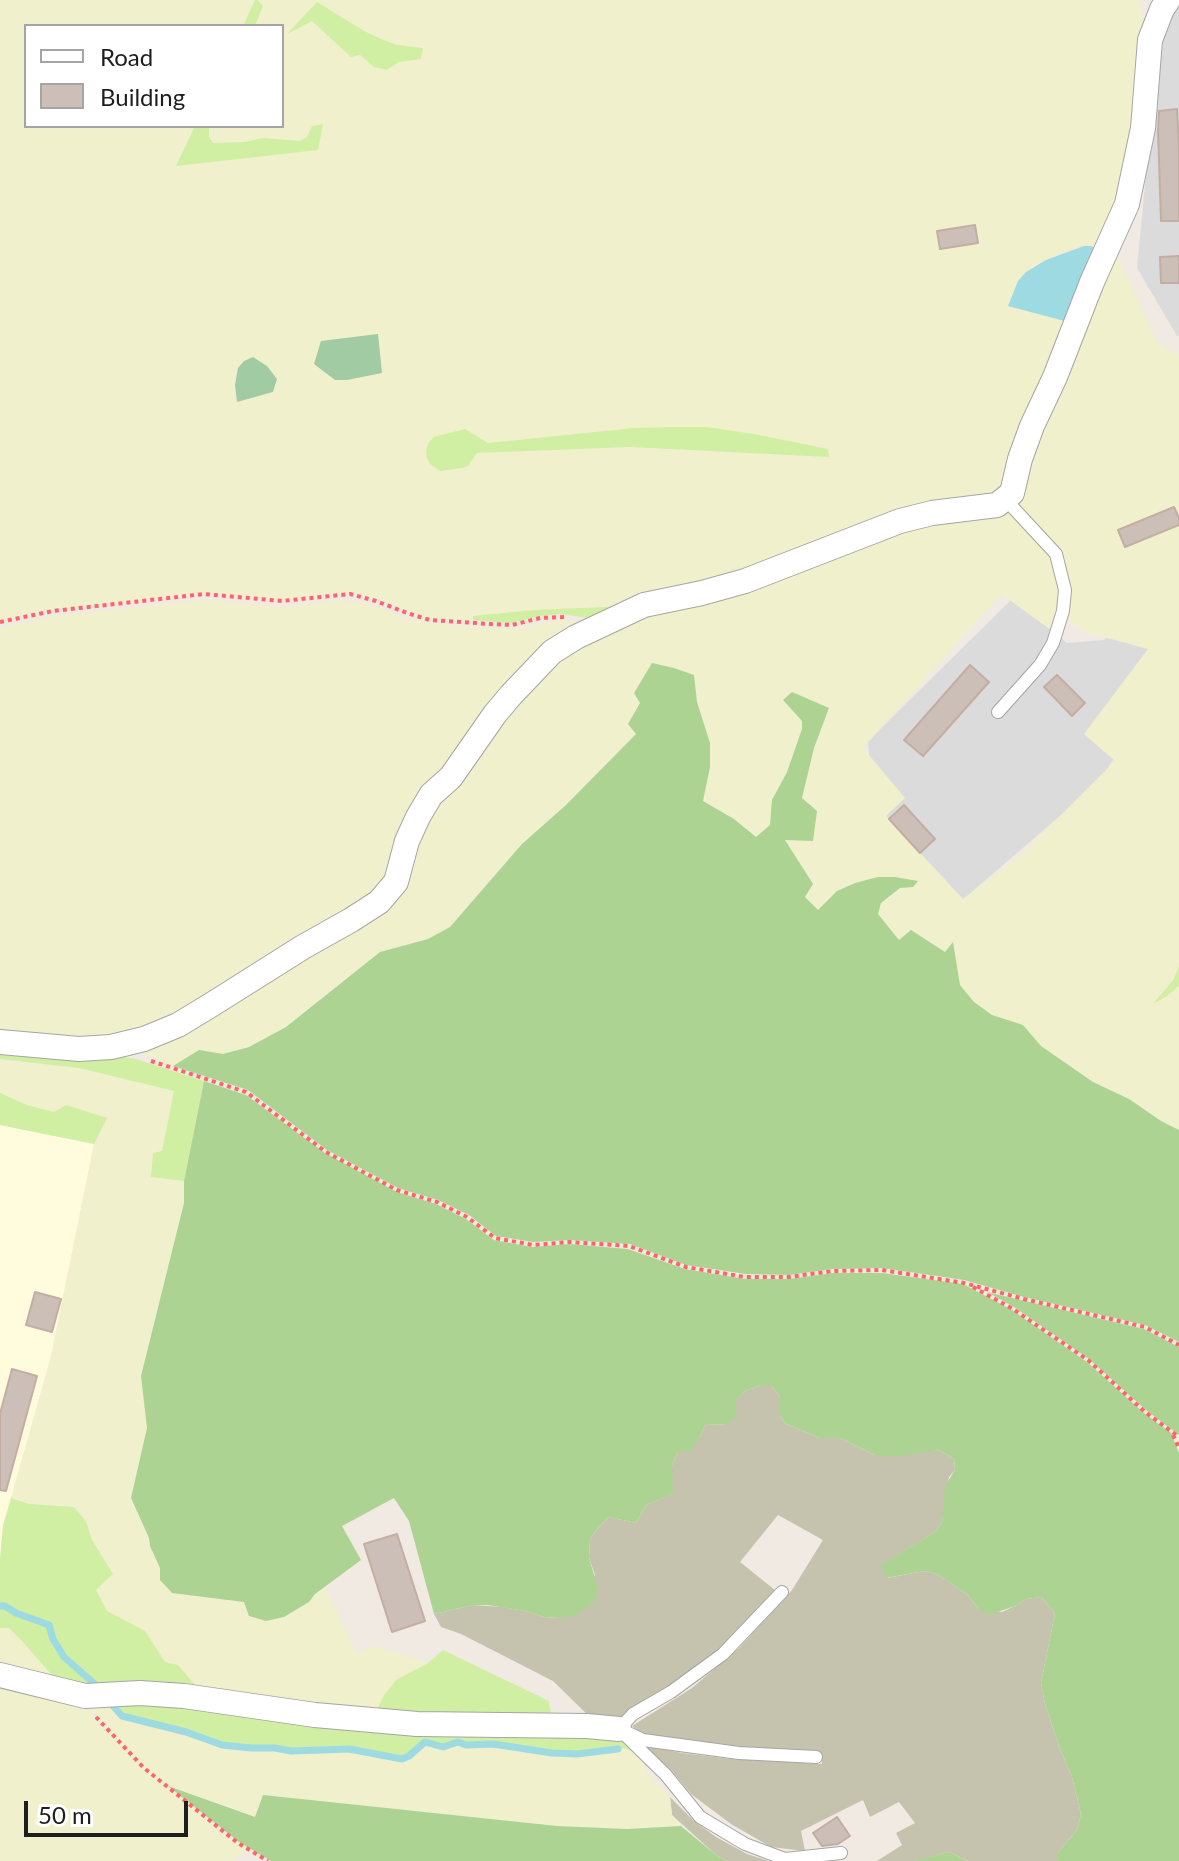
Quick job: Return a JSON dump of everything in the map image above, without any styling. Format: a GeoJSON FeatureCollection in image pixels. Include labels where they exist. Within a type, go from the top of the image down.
{"type":"FeatureCollection","features":[{"type":"Feature","properties":{"kind":"street"},"geometry":{"type":"LineString","coordinates":[[0,1042],[79,1049],[111,1047],[144,1039],[178,1025],[379,902],[396,882],[407,841],[431,795],[451,777],[495,714],[552,652],[644,605],[745,581],[900,521],[932,513],[997,505],[1012,493],[1028,437],[1127,204],[1143,128],[1150,40],[1168,0]]}},
{"type":"Feature","properties":{"kind":"street"},"geometry":{"type":"LineString","coordinates":[[0,1675],[85,1696],[140,1693],[184,1696],[315,1715],[417,1724],[619,1729]]}},
{"type":"Feature","properties":{"kind":"lane"},"geometry":{"type":"LineString","coordinates":[[998,712],[1040,665],[1053,643],[1063,611],[1065,590],[1056,554],[1005,499]]}},
{"type":"Feature","properties":{"kind":"lane"},"geometry":{"type":"LineString","coordinates":[[619,1729],[633,1714],[671,1692],[723,1654],[782,1592]]}},
{"type":"Feature","properties":{"kind":"lane"},"geometry":{"type":"LineString","coordinates":[[619,1729],[643,1740],[739,1753],[816,1757]]}},
{"type":"Feature","properties":{"kind":"lane"},"geometry":{"type":"LineString","coordinates":[[619,1729],[666,1775],[700,1817],[745,1844],[785,1859],[841,1853]]}},
{"type":"Feature","properties":{"kind":"path"},"geometry":{"type":"LineString","coordinates":[[0,622],[53,611],[204,594],[282,601],[350,594],[430,620],[512,625],[560,616],[606,623]]}},
{"type":"Feature","properties":{"kind":"path"},"geometry":{"type":"LineString","coordinates":[[148,1059],[246,1092],[326,1152],[397,1190],[437,1202],[467,1217],[495,1238],[533,1245],[570,1242],[629,1246],[686,1267],[745,1277],[882,1270],[964,1283],[1145,1327],[1179,1345]]}},
{"type":"Feature","properties":{"kind":"path"},"geometry":{"type":"LineString","coordinates":[[964,1283],[1013,1309],[1088,1360],[1145,1412],[1179,1437]]}},
{"type":"Feature","properties":{"kind":"path"},"geometry":{"type":"LineString","coordinates":[[1172,1432],[1179,1448]]}},
{"type":"Feature","properties":{"kind":"path"},"geometry":{"type":"LineString","coordinates":[[85,1696],[87,1705],[100,1723],[144,1768],[238,1843],[268,1861]]}},
{"type":"Feature","properties":{"kind":"shaded area"},"geometry":{"type":"Polygon","coordinates":[[[1179,0],[1177,336],[1137,268],[1148,154],[1149,69],[1179,0]]]}},
{"type":"Feature","properties":{"kind":"shaded area"},"geometry":{"type":"Polygon","coordinates":[[[1013,598],[1067,643],[1104,640],[1140,605],[1179,661],[1097,784],[959,903],[873,816],[868,741],[1013,598]]]}},
{"type":"Feature","properties":{"kind":"shaded area"},"geometry":{"type":"Polygon","coordinates":[[[0,1125],[94,1144],[51,1357],[3,1526],[0,1559],[0,1125]]]}},
{"type":"Feature","properties":{"kind":"shaded area"},"geometry":{"type":"Polygon","coordinates":[[[771,1385],[780,1397],[780,1416],[786,1424],[820,1438],[840,1438],[875,1455],[939,1450],[954,1459],[955,1470],[949,1477],[942,1522],[936,1531],[882,1565],[887,1578],[924,1571],[937,1574],[968,1595],[978,1609],[1002,1612],[1026,1599],[1041,1597],[1055,1613],[1041,1683],[1081,1814],[1077,1830],[1058,1852],[1058,1861],[968,1861],[949,1852],[916,1861],[877,1861],[902,1845],[896,1833],[915,1823],[899,1802],[870,1817],[863,1800],[801,1831],[805,1851],[771,1847],[731,1824],[691,1794],[672,1771],[643,1745],[731,1759],[822,1764],[821,1753],[643,1735],[632,1726],[692,1688],[739,1648],[792,1590],[823,1540],[778,1515],[740,1562],[775,1590],[720,1652],[620,1723],[595,1722],[553,1681],[441,1627],[434,1614],[473,1605],[502,1607],[558,1618],[595,1575],[589,1558],[590,1539],[598,1528],[609,1517],[636,1523],[646,1505],[672,1494],[672,1465],[678,1452],[700,1437],[705,1425],[726,1424],[735,1400],[745,1391],[771,1385]]]}},
{"type":"Feature","properties":{"kind":"shaded area"},"geometry":{"type":"Polygon","coordinates":[[[670,1797],[716,1837],[747,1854],[769,1861],[728,1861],[716,1855],[672,1815],[670,1797]]]}},
{"type":"Feature","properties":{"kind":"green space"},"geometry":{"type":"Polygon","coordinates":[[[0,0],[255,0],[244,24],[24,24],[24,128],[194,128],[176,165],[318,149],[307,137],[300,141],[263,138],[213,143],[209,137],[209,128],[284,128],[284,24],[256,24],[262,7],[258,0],[1139,0],[1147,40],[1140,129],[1102,251],[1084,246],[1060,253],[1034,266],[1018,281],[1072,323],[1001,492],[837,539],[629,606],[534,610],[473,616],[473,620],[430,618],[377,598],[351,592],[282,599],[204,592],[53,609],[0,620],[0,0]],[[331,9],[312,21],[350,57],[360,55],[387,70],[399,62],[421,59],[422,48],[397,45],[364,32],[331,9]],[[244,361],[236,375],[238,402],[273,391],[277,379],[273,373],[244,361]],[[707,427],[634,428],[487,443],[474,433],[455,431],[434,437],[426,450],[430,464],[440,471],[468,466],[477,453],[630,447],[816,457],[827,449],[707,427]]]}},
{"type":"Feature","properties":{"kind":"green space"},"geometry":{"type":"Polygon","coordinates":[[[255,0],[258,0],[263,6],[256,24],[244,24],[255,0]]]}},
{"type":"Feature","properties":{"kind":"green space"},"geometry":{"type":"Polygon","coordinates":[[[317,2],[381,39],[397,45],[423,48],[421,59],[399,62],[387,70],[374,67],[360,55],[351,57],[312,21],[287,34],[317,2]]]}},
{"type":"Feature","properties":{"kind":"green space"},"geometry":{"type":"Polygon","coordinates":[[[323,124],[318,150],[176,166],[194,128],[209,128],[213,143],[263,138],[300,141],[307,137],[312,126],[323,124]]]}},
{"type":"Feature","properties":{"kind":"green space"},"geometry":{"type":"Polygon","coordinates":[[[1110,256],[1119,260],[1157,342],[1175,354],[1179,353],[1179,966],[1174,979],[1165,988],[1167,996],[1179,986],[1179,1130],[1129,1099],[1093,1082],[1041,1046],[1023,1025],[992,1015],[974,1002],[960,986],[952,943],[945,952],[899,941],[877,914],[881,903],[900,888],[895,877],[878,877],[855,883],[837,891],[817,911],[805,897],[813,884],[784,840],[813,840],[802,798],[814,748],[829,708],[784,700],[803,721],[802,729],[787,772],[772,800],[770,825],[756,837],[734,819],[703,801],[710,743],[697,702],[694,675],[640,703],[636,734],[566,805],[522,844],[450,927],[428,939],[380,952],[286,1027],[249,1047],[223,1054],[199,1051],[173,1066],[129,1048],[355,923],[419,828],[536,674],[594,631],[927,520],[1003,507],[1053,556],[1060,584],[1051,630],[1001,594],[863,748],[905,798],[886,816],[963,899],[1022,854],[1115,761],[1084,734],[1148,649],[1085,632],[1065,618],[1070,580],[1063,557],[1013,501],[1110,256]]]}},
{"type":"Feature","properties":{"kind":"green space"},"geometry":{"type":"Polygon","coordinates":[[[378,334],[382,373],[335,380],[314,364],[321,341],[378,334]]]}},
{"type":"Feature","properties":{"kind":"green space"},"geometry":{"type":"Polygon","coordinates":[[[253,357],[267,366],[277,379],[273,392],[237,402],[235,385],[238,368],[253,357]]]}},
{"type":"Feature","properties":{"kind":"green space"},"geometry":{"type":"Polygon","coordinates":[[[707,427],[828,449],[829,457],[630,447],[477,453],[468,466],[440,471],[430,464],[426,450],[434,437],[465,429],[488,443],[634,428],[707,427]]]}},
{"type":"Feature","properties":{"kind":"green space"},"geometry":{"type":"Polygon","coordinates":[[[204,600],[284,607],[337,600],[371,605],[405,618],[430,623],[512,629],[560,620],[590,624],[519,678],[386,885],[323,934],[131,1037],[0,1037],[0,628],[54,616],[204,600]]]}},
{"type":"Feature","properties":{"kind":"green space"},"geometry":{"type":"Polygon","coordinates":[[[629,606],[597,619],[560,614],[512,623],[473,620],[473,616],[534,610],[629,606]]]}},
{"type":"Feature","properties":{"kind":"green space"},"geometry":{"type":"Polygon","coordinates":[[[652,663],[694,675],[697,702],[710,743],[710,767],[703,801],[734,819],[756,837],[770,825],[772,800],[787,772],[802,729],[802,721],[783,700],[792,692],[829,708],[814,748],[802,798],[817,811],[813,841],[785,840],[813,884],[805,897],[818,910],[837,891],[855,883],[878,877],[918,881],[913,887],[900,888],[881,903],[878,914],[899,940],[911,930],[945,952],[953,942],[960,985],[974,1002],[992,1015],[1023,1025],[1041,1046],[1093,1082],[1129,1099],[1179,1130],[1179,1342],[1145,1325],[964,1280],[882,1268],[833,1269],[789,1275],[746,1274],[686,1265],[630,1244],[570,1240],[533,1242],[496,1236],[469,1215],[438,1200],[398,1188],[327,1150],[248,1090],[173,1066],[199,1050],[223,1054],[249,1047],[286,1027],[380,952],[428,939],[450,927],[522,844],[566,805],[636,734],[628,724],[640,703],[634,693],[652,663]]]}},
{"type":"Feature","properties":{"kind":"green space"},"geometry":{"type":"Polygon","coordinates":[[[1179,966],[1179,986],[1153,1004],[1174,979],[1179,966]]]}},
{"type":"Feature","properties":{"kind":"green space"},"geometry":{"type":"Polygon","coordinates":[[[0,1046],[101,1053],[136,1059],[204,1081],[184,1181],[151,1177],[153,1153],[162,1151],[174,1091],[79,1068],[0,1059],[0,1046]]]}},
{"type":"Feature","properties":{"kind":"green space"},"geometry":{"type":"Polygon","coordinates":[[[0,1059],[79,1068],[174,1091],[162,1151],[152,1177],[184,1181],[184,1203],[141,1376],[147,1428],[131,1498],[160,1568],[160,1580],[172,1593],[245,1602],[266,1621],[285,1617],[326,1588],[357,1654],[374,1646],[428,1663],[396,1680],[376,1712],[199,1690],[188,1677],[165,1662],[145,1631],[107,1612],[96,1590],[113,1574],[92,1540],[86,1521],[75,1507],[29,1504],[11,1498],[51,1356],[94,1144],[107,1118],[66,1106],[54,1112],[0,1093],[0,1059]]]}},
{"type":"Feature","properties":{"kind":"green space"},"geometry":{"type":"Polygon","coordinates":[[[204,1081],[246,1095],[325,1153],[397,1192],[436,1204],[466,1219],[494,1240],[532,1247],[570,1244],[628,1249],[685,1269],[745,1279],[882,1273],[963,1284],[1012,1310],[1087,1362],[1171,1433],[1179,1453],[1179,1861],[1058,1861],[1058,1852],[1077,1830],[1081,1814],[1041,1683],[1055,1613],[1041,1597],[1026,1599],[989,1615],[978,1609],[968,1595],[937,1574],[924,1571],[886,1578],[881,1565],[936,1531],[942,1522],[945,1486],[955,1470],[954,1459],[939,1450],[895,1457],[875,1455],[840,1438],[820,1438],[786,1424],[780,1416],[780,1397],[771,1385],[745,1391],[735,1401],[737,1417],[727,1424],[705,1425],[690,1451],[678,1452],[672,1465],[673,1494],[646,1505],[636,1523],[609,1517],[598,1528],[590,1539],[589,1558],[598,1588],[595,1601],[577,1615],[544,1617],[487,1605],[434,1614],[409,1521],[394,1498],[342,1526],[361,1560],[315,1594],[309,1602],[284,1617],[266,1621],[249,1616],[244,1602],[172,1593],[160,1580],[160,1568],[131,1498],[147,1428],[141,1376],[184,1203],[184,1181],[204,1081]]]}},
{"type":"Feature","properties":{"kind":"green space"},"geometry":{"type":"Polygon","coordinates":[[[0,1093],[54,1112],[66,1105],[107,1118],[94,1144],[0,1125],[0,1093]]]}},
{"type":"Feature","properties":{"kind":"green space"},"geometry":{"type":"Polygon","coordinates":[[[987,1292],[1144,1329],[1179,1347],[1179,1435],[1089,1359],[987,1292]]]}},
{"type":"Feature","properties":{"kind":"green space"},"geometry":{"type":"Polygon","coordinates":[[[11,1498],[29,1504],[74,1507],[86,1521],[92,1540],[113,1574],[96,1590],[107,1611],[145,1631],[165,1662],[178,1665],[199,1690],[376,1712],[396,1680],[428,1663],[443,1650],[549,1701],[552,1720],[537,1726],[424,1720],[286,1707],[166,1689],[129,1686],[105,1689],[66,1656],[51,1624],[0,1603],[3,1526],[11,1498]]]}},
{"type":"Feature","properties":{"kind":"green space"},"geometry":{"type":"Polygon","coordinates":[[[0,1608],[47,1627],[63,1659],[97,1689],[63,1688],[9,1628],[0,1628],[0,1608]]]}},
{"type":"Feature","properties":{"kind":"green space"},"geometry":{"type":"Polygon","coordinates":[[[0,1628],[9,1628],[63,1688],[0,1671],[0,1628]]]}},
{"type":"Feature","properties":{"kind":"green space"},"geometry":{"type":"Polygon","coordinates":[[[0,1683],[86,1706],[99,1724],[143,1769],[247,1849],[233,1861],[0,1861],[0,1683]]]}},
{"type":"Feature","properties":{"kind":"green space"},"geometry":{"type":"Polygon","coordinates":[[[110,1701],[121,1718],[186,1733],[222,1746],[251,1750],[291,1753],[349,1750],[402,1760],[425,1744],[443,1748],[458,1744],[493,1746],[577,1756],[624,1749],[641,1753],[645,1770],[670,1797],[672,1815],[681,1826],[627,1829],[557,1826],[264,1795],[255,1817],[168,1786],[145,1767],[88,1705],[110,1701]]]}},
{"type":"Feature","properties":{"kind":"green space"},"geometry":{"type":"Polygon","coordinates":[[[110,1701],[619,1732],[641,1753],[618,1747],[577,1753],[458,1740],[443,1745],[425,1740],[401,1757],[349,1747],[251,1747],[223,1743],[187,1730],[123,1715],[110,1701]]]}},
{"type":"Feature","properties":{"kind":"green space"},"geometry":{"type":"Polygon","coordinates":[[[168,1786],[255,1817],[263,1795],[557,1826],[627,1829],[681,1826],[728,1861],[271,1861],[239,1842],[168,1786]]]}},
{"type":"Feature","properties":{"kind":"green space"},"geometry":{"type":"Polygon","coordinates":[[[949,1852],[968,1861],[916,1861],[918,1860],[949,1852]]]}},
{"type":"Feature","properties":{"kind":"water"},"geometry":{"type":"Polygon","coordinates":[[[1084,246],[1102,251],[1072,323],[1008,306],[1018,281],[1026,272],[1046,260],[1084,246]]]}},
{"type":"Feature","properties":{"kind":"building"},"geometry":{"type":"Polygon","coordinates":[[[1177,109],[1179,221],[1161,221],[1159,111],[1177,109]]]}},
{"type":"Feature","properties":{"kind":"building"},"geometry":{"type":"Polygon","coordinates":[[[975,225],[978,243],[940,249],[937,231],[975,225]]]}},
{"type":"Feature","properties":{"kind":"building"},"geometry":{"type":"Polygon","coordinates":[[[1179,256],[1179,283],[1161,283],[1160,257],[1179,256]]]}},
{"type":"Feature","properties":{"kind":"building"},"geometry":{"type":"Polygon","coordinates":[[[1174,507],[1179,525],[1125,547],[1118,530],[1174,507]]]}},
{"type":"Feature","properties":{"kind":"building"},"geometry":{"type":"Polygon","coordinates":[[[970,665],[989,682],[923,756],[904,740],[970,665]]]}},
{"type":"Feature","properties":{"kind":"building"},"geometry":{"type":"Polygon","coordinates":[[[1057,675],[1085,703],[1072,716],[1044,687],[1057,675]]]}},
{"type":"Feature","properties":{"kind":"building"},"geometry":{"type":"Polygon","coordinates":[[[904,805],[935,839],[920,853],[889,819],[904,805]]]}},
{"type":"Feature","properties":{"kind":"building"},"geometry":{"type":"Polygon","coordinates":[[[35,1292],[61,1299],[52,1332],[26,1325],[35,1292]]]}},
{"type":"Feature","properties":{"kind":"building"},"geometry":{"type":"Polygon","coordinates":[[[12,1369],[37,1376],[6,1491],[0,1490],[0,1414],[12,1369]]]}},
{"type":"Feature","properties":{"kind":"building"},"geometry":{"type":"Polygon","coordinates":[[[397,1534],[425,1621],[392,1632],[364,1544],[397,1534]]]}},
{"type":"Feature","properties":{"kind":"building"},"geometry":{"type":"Polygon","coordinates":[[[837,1817],[850,1836],[838,1844],[822,1846],[813,1833],[837,1817]]]}},
{"type":"Feature","properties":{"kind":"waterway"},"geometry":{"type":"LineString","coordinates":[[0,1606],[49,1625],[64,1657],[98,1687]]}},
{"type":"Feature","properties":{"kind":"waterway"},"geometry":{"type":"LineString","coordinates":[[114,1707],[122,1716],[186,1732],[222,1745],[251,1748],[291,1751],[349,1749],[402,1759],[425,1742],[443,1747],[458,1742],[577,1754],[618,1749]]}}]}
